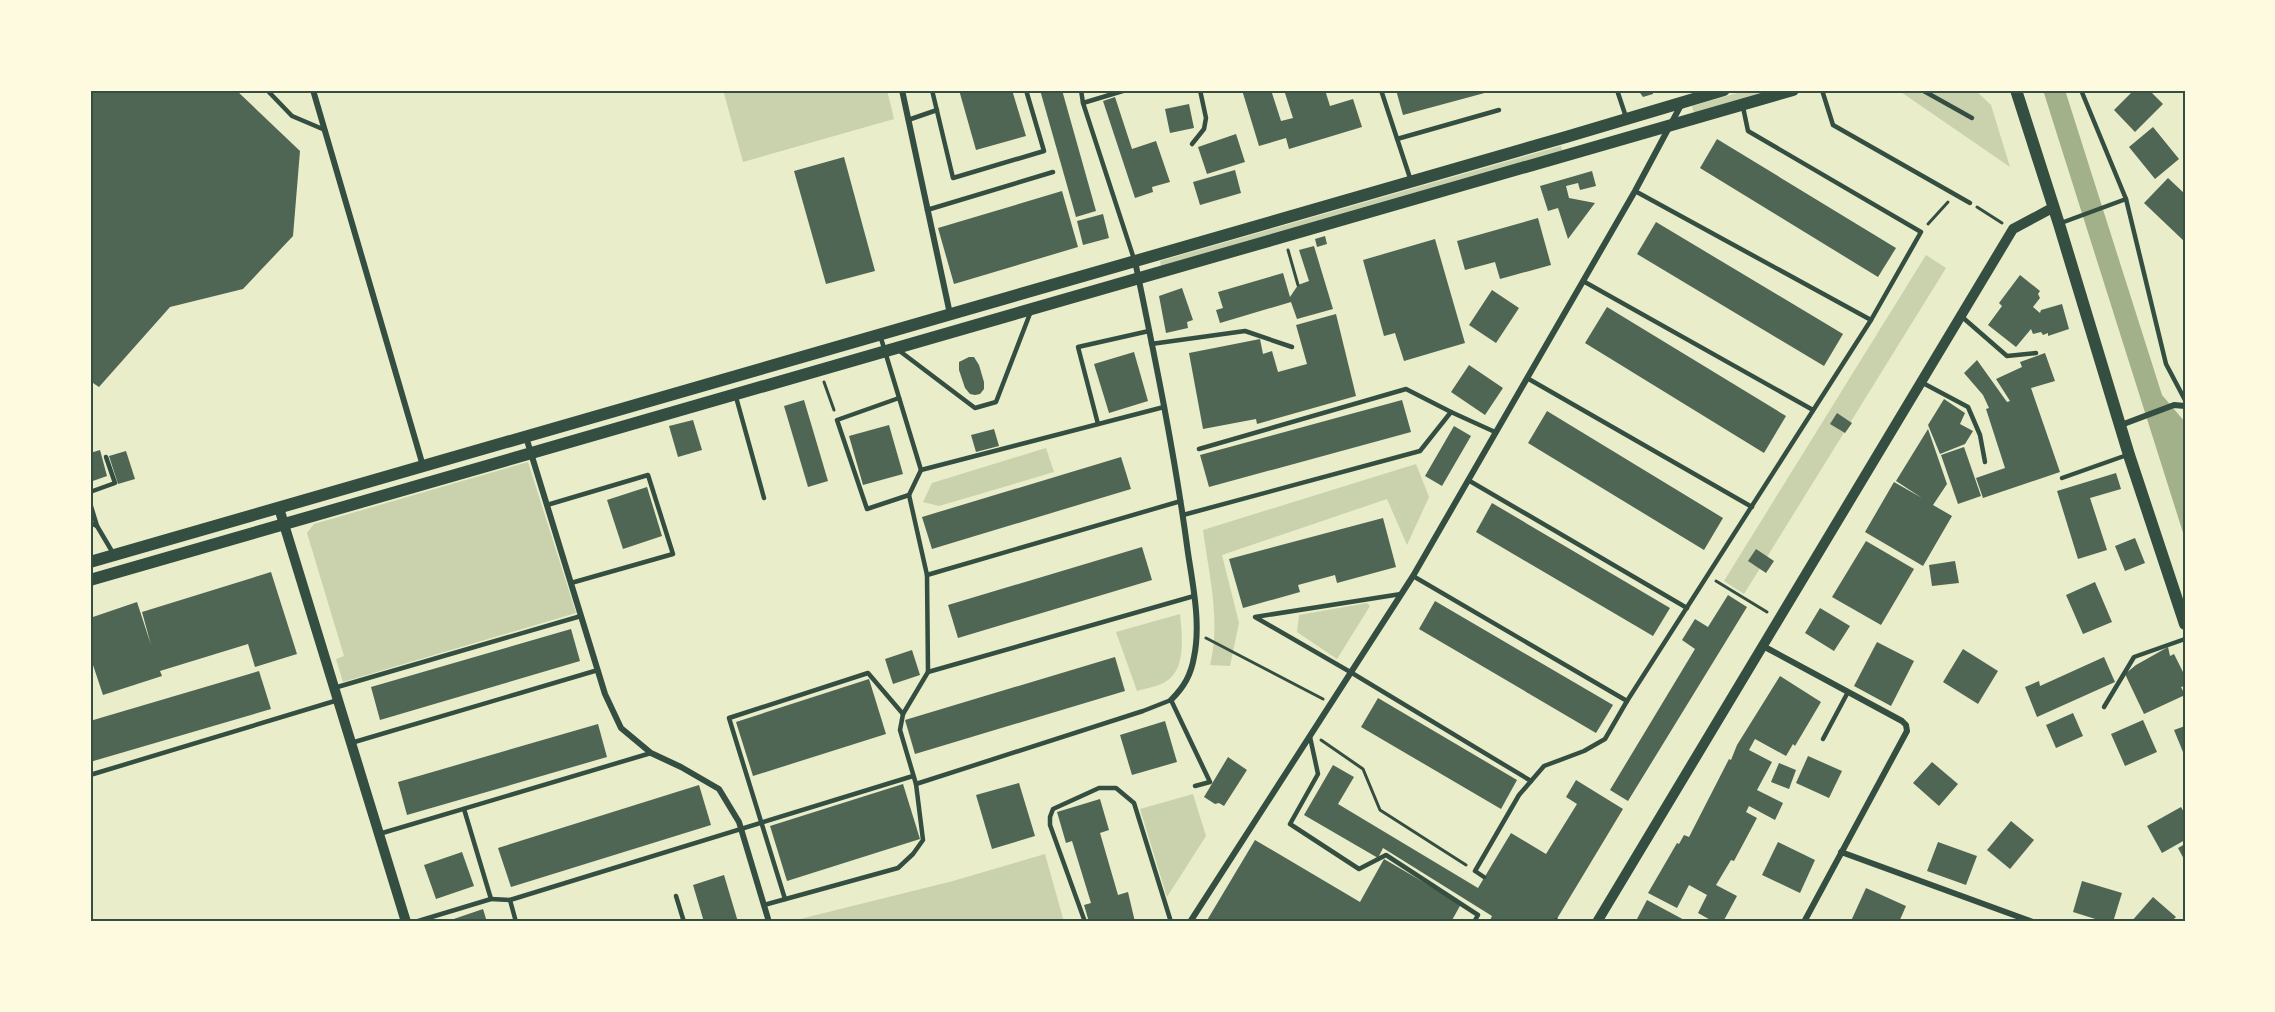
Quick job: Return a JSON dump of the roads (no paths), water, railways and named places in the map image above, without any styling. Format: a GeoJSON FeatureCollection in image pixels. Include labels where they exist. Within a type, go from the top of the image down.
{"type":"FeatureCollection","features":[{"type":"Feature","properties":{"kind":"main road"},"geometry":{"type":"LineString","coordinates":[[90,562],[1724,90]]}},
{"type":"Feature","properties":{"kind":"main road"},"geometry":{"type":"LineString","coordinates":[[90,580],[1793,90]]}},
{"type":"Feature","properties":{"kind":"main road"},"geometry":{"type":"LineString","coordinates":[[2016,90],[2129,455],[2185,624]]}},
{"type":"Feature","properties":{"kind":"street"},"geometry":{"type":"LineString","coordinates":[[313,90],[423,466]]}},
{"type":"Feature","properties":{"kind":"street"},"geometry":{"type":"LineString","coordinates":[[902,90],[950,314]]}},
{"type":"Feature","properties":{"kind":"street"},"geometry":{"type":"LineString","coordinates":[[1190,922],[1353,673],[1413,576],[1635,191],[1682,103]]}},
{"type":"Feature","properties":{"kind":"street"},"geometry":{"type":"LineString","coordinates":[[1597,922],[2013,229],[2054,207]]}},
{"type":"Feature","properties":{"kind":"street"},"geometry":{"type":"LineString","coordinates":[[1135,261],[1181,501],[1194,596],[1195,656],[1190,675],[1182,689],[1171,700]]}},
{"type":"Feature","properties":{"kind":"street"},"geometry":{"type":"LineString","coordinates":[[2121,425],[2174,405],[2185,406]]}},
{"type":"Feature","properties":{"kind":"street"},"geometry":{"type":"LineString","coordinates":[[526,436],[605,694],[621,728],[651,753],[719,789],[742,829],[769,922]]}},
{"type":"Feature","properties":{"kind":"street"},"geometry":{"type":"LineString","coordinates":[[279,508],[406,922]]}},
{"type":"Feature","properties":{"kind":"street"},"geometry":{"type":"LineString","coordinates":[[1763,646],[1902,721],[1907,731],[1804,922]]}},
{"type":"Feature","properties":{"kind":"street"},"geometry":{"type":"LineString","coordinates":[[1842,852],[2033,922]]}},
{"type":"Feature","properties":{"kind":"lane"},"geometry":{"type":"LineString","coordinates":[[267,90],[292,116],[325,130]]}},
{"type":"Feature","properties":{"kind":"lane"},"geometry":{"type":"LineString","coordinates":[[932,90],[953,178],[1044,151],[1026,90]]}},
{"type":"Feature","properties":{"kind":"lane"},"geometry":{"type":"LineString","coordinates":[[1081,90],[1083,103],[1135,261]]}},
{"type":"Feature","properties":{"kind":"lane"},"geometry":{"type":"LineString","coordinates":[[1083,103],[1126,90]]}},
{"type":"Feature","properties":{"kind":"lane"},"geometry":{"type":"LineString","coordinates":[[1192,144],[1204,129],[1206,118],[1200,90]]}},
{"type":"Feature","properties":{"kind":"lane"},"geometry":{"type":"LineString","coordinates":[[1381,90],[1411,182]]}},
{"type":"Feature","properties":{"kind":"lane"},"geometry":{"type":"LineString","coordinates":[[1617,90],[1626,119]]}},
{"type":"Feature","properties":{"kind":"lane"},"geometry":{"type":"LineString","coordinates":[[1822,90],[1833,125],[1971,203]]}},
{"type":"Feature","properties":{"kind":"lane"},"geometry":{"type":"LineString","coordinates":[[1922,90],[1972,118]]}},
{"type":"Feature","properties":{"kind":"lane"},"geometry":{"type":"LineString","coordinates":[[2080,90],[2126,199],[2166,364],[2185,400]]}},
{"type":"Feature","properties":{"kind":"lane"},"geometry":{"type":"LineString","coordinates":[[1484,877],[1475,871],[1519,795],[1544,766],[1584,751],[1605,739],[1871,320],[1921,231],[1748,131],[1742,104]]}},
{"type":"Feature","properties":{"kind":"lane"},"geometry":{"type":"LineString","coordinates":[[908,120],[937,110]]}},
{"type":"Feature","properties":{"kind":"lane"},"geometry":{"type":"LineString","coordinates":[[1397,139],[1499,110]]}},
{"type":"Feature","properties":{"kind":"lane"},"geometry":{"type":"LineString","coordinates":[[927,210],[1053,172]]}},
{"type":"Feature","properties":{"kind":"lane"},"geometry":{"type":"LineString","coordinates":[[1635,191],[1871,320]]}},
{"type":"Feature","properties":{"kind":"lane"},"geometry":{"type":"LineString","coordinates":[[2059,224],[2126,199]]}},
{"type":"Feature","properties":{"kind":"lane"},"geometry":{"type":"LineString","coordinates":[[1583,281],[1813,410]]}},
{"type":"Feature","properties":{"kind":"lane"},"geometry":{"type":"LineString","coordinates":[[890,350],[975,408],[996,402],[1032,309]]}},
{"type":"Feature","properties":{"kind":"lane"},"geometry":{"type":"LineString","coordinates":[[1960,316],[2007,356],[2036,353]]}},
{"type":"Feature","properties":{"kind":"lane"},"geometry":{"type":"LineString","coordinates":[[1098,424],[1078,347],[1149,331]]}},
{"type":"Feature","properties":{"kind":"lane"},"geometry":{"type":"LineString","coordinates":[[1151,344],[1245,331],[1292,347]]}},
{"type":"Feature","properties":{"kind":"lane"},"geometry":{"type":"LineString","coordinates":[[764,905],[898,868],[913,854],[923,840],[916,784],[900,730],[903,714],[928,672],[927,575],[909,495],[921,470],[899,398],[890,350],[880,334]]}},
{"type":"Feature","properties":{"kind":"lane"},"geometry":{"type":"LineString","coordinates":[[1527,378],[1752,507]]}},
{"type":"Feature","properties":{"kind":"lane"},"geometry":{"type":"LineString","coordinates":[[1921,382],[1968,407],[1980,435],[1985,462]]}},
{"type":"Feature","properties":{"kind":"lane"},"geometry":{"type":"LineString","coordinates":[[1198,449],[1406,389],[1495,432]]}},
{"type":"Feature","properties":{"kind":"lane"},"geometry":{"type":"LineString","coordinates":[[735,394],[764,498]]}},
{"type":"Feature","properties":{"kind":"lane"},"geometry":{"type":"LineString","coordinates":[[899,398],[837,420],[867,509],[909,495]]}},
{"type":"Feature","properties":{"kind":"lane"},"geometry":{"type":"LineString","coordinates":[[921,470],[1164,407]]}},
{"type":"Feature","properties":{"kind":"lane"},"geometry":{"type":"LineString","coordinates":[[1183,515],[1419,451],[1451,412]]}},
{"type":"Feature","properties":{"kind":"lane"},"geometry":{"type":"LineString","coordinates":[[2062,478],[2129,455]]}},
{"type":"Feature","properties":{"kind":"lane"},"geometry":{"type":"LineString","coordinates":[[90,492],[115,483],[106,457]]}},
{"type":"Feature","properties":{"kind":"lane"},"geometry":{"type":"LineString","coordinates":[[547,506],[648,475],[673,554],[571,583]]}},
{"type":"Feature","properties":{"kind":"lane"},"geometry":{"type":"LineString","coordinates":[[1468,480],[1687,608]]}},
{"type":"Feature","properties":{"kind":"lane"},"geometry":{"type":"LineString","coordinates":[[927,575],[1181,501]]}},
{"type":"Feature","properties":{"kind":"lane"},"geometry":{"type":"LineString","coordinates":[[90,503],[98,526],[115,555]]}},
{"type":"Feature","properties":{"kind":"lane"},"geometry":{"type":"LineString","coordinates":[[90,523],[98,526]]}},
{"type":"Feature","properties":{"kind":"lane"},"geometry":{"type":"LineString","coordinates":[[1413,576],[1627,701]]}},
{"type":"Feature","properties":{"kind":"lane"},"geometry":{"type":"LineString","coordinates":[[1401,594],[1255,617],[1353,673],[1531,781]]}},
{"type":"Feature","properties":{"kind":"lane"},"geometry":{"type":"LineString","coordinates":[[928,672],[1194,596]]}},
{"type":"Feature","properties":{"kind":"lane"},"geometry":{"type":"LineString","coordinates":[[334,688],[581,616]]}},
{"type":"Feature","properties":{"kind":"lane"},"geometry":{"type":"LineString","coordinates":[[2104,707],[2133,657],[2185,639]]}},
{"type":"Feature","properties":{"kind":"lane"},"geometry":{"type":"LineString","coordinates":[[351,743],[598,670]]}},
{"type":"Feature","properties":{"kind":"lane"},"geometry":{"type":"LineString","coordinates":[[785,899],[729,718],[868,674],[903,714]]}},
{"type":"Feature","properties":{"kind":"lane"},"geometry":{"type":"LineString","coordinates":[[1824,739],[1848,692]]}},
{"type":"Feature","properties":{"kind":"lane"},"geometry":{"type":"LineString","coordinates":[[90,775],[338,700]]}},
{"type":"Feature","properties":{"kind":"lane"},"geometry":{"type":"LineString","coordinates":[[916,784],[1171,700],[1210,782],[1194,786]]}},
{"type":"Feature","properties":{"kind":"lane"},"geometry":{"type":"LineString","coordinates":[[1312,735],[1318,774],[1290,824],[1359,869],[1386,855],[1478,915],[1474,922]]}},
{"type":"Feature","properties":{"kind":"lane"},"geometry":{"type":"LineString","coordinates":[[379,834],[651,753]]}},
{"type":"Feature","properties":{"kind":"lane"},"geometry":{"type":"LineString","coordinates":[[415,922],[491,899],[510,900],[913,776]]}},
{"type":"Feature","properties":{"kind":"lane"},"geometry":{"type":"LineString","coordinates":[[1085,922],[1050,825],[1050,817],[1053,809],[1099,789],[1116,789],[1134,803],[1171,922]]}},
{"type":"Feature","properties":{"kind":"lane"},"geometry":{"type":"LineString","coordinates":[[464,809],[491,899]]}},
{"type":"Feature","properties":{"kind":"lane"},"geometry":{"type":"LineString","coordinates":[[676,896],[684,922]]}},
{"type":"Feature","properties":{"kind":"lane"},"geometry":{"type":"LineString","coordinates":[[510,900],[516,922]]}}]}
